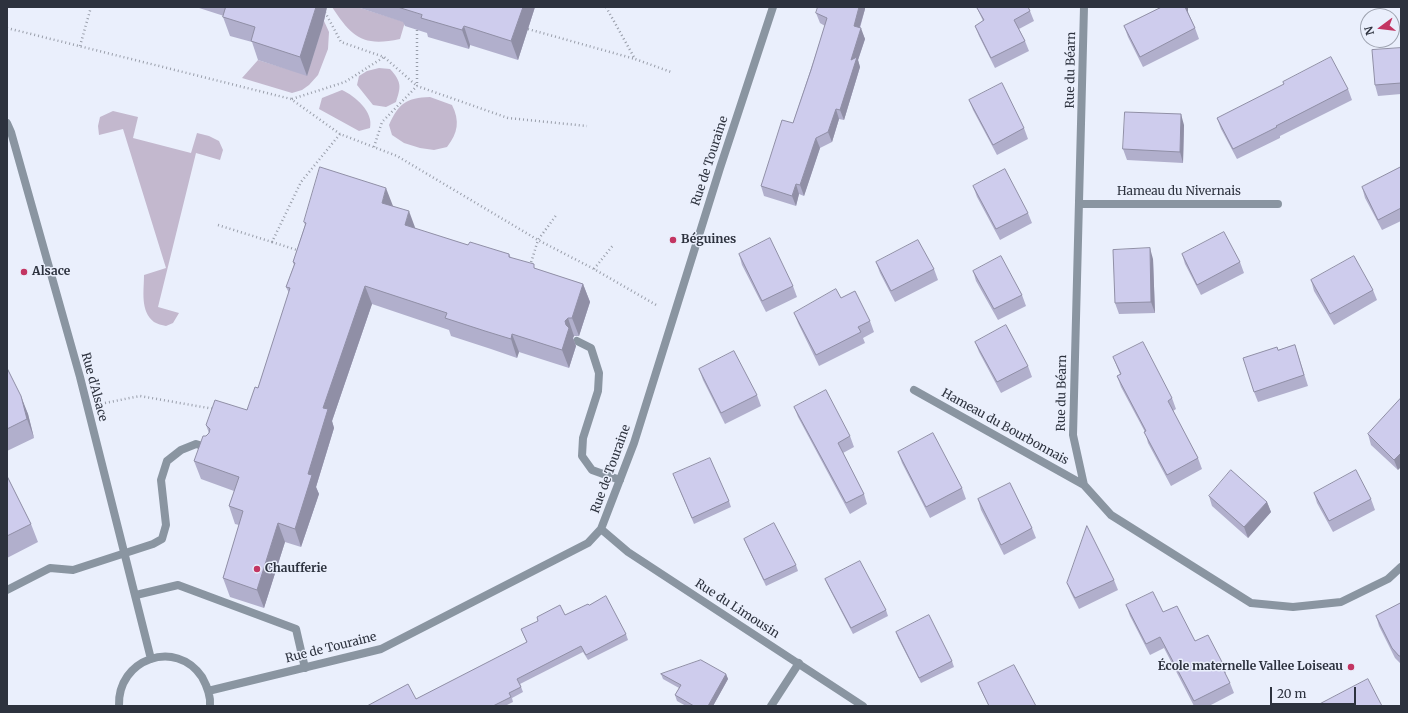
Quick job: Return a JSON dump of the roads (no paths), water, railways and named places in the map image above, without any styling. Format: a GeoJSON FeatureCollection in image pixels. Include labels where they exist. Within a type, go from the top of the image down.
{"type":"FeatureCollection","features":[{"type":"Feature","properties":{"kind":"street","name":"Rue de Touraine"},"geometry":{"type":"LineString","coordinates":[[208,691],[381,649],[588,543],[601,529],[634,443],[720,168],[773,7]]}},
{"type":"Feature","properties":{"kind":"street","name":"Rue du Béarn"},"geometry":{"type":"LineString","coordinates":[[1084,7],[1073,436],[1084,485],[1111,515],[1251,603],[1293,607],[1341,602],[1388,579],[1401,567]]}},
{"type":"Feature","properties":{"kind":"street","name":"Rue d'Alsace"},"geometry":{"type":"LineString","coordinates":[[7,123],[12,132],[87,406],[151,659]]}},
{"type":"Feature","properties":{"kind":"street","name":"Hameau du Nivernais"},"geometry":{"type":"LineString","coordinates":[[1080,204],[1278,204]]}},
{"type":"Feature","properties":{"kind":"street"},"geometry":{"type":"LineString","coordinates":[[577,341],[591,348],[599,373],[598,391],[583,438],[582,456],[592,470],[620,480]]}},
{"type":"Feature","properties":{"kind":"street","name":"Hameau du Bourbonnais"},"geometry":{"type":"LineString","coordinates":[[914,390],[1084,485]]}},
{"type":"Feature","properties":{"kind":"street"},"geometry":{"type":"LineString","coordinates":[[7,590],[50,568],[73,570],[153,544],[162,539],[166,524],[161,480],[167,461],[181,450],[196,444],[211,449]]}},
{"type":"Feature","properties":{"kind":"street","name":"Rue du Limousin"},"geometry":{"type":"LineString","coordinates":[[601,529],[628,552],[863,706]]}},
{"type":"Feature","properties":{"kind":"street"},"geometry":{"type":"LineString","coordinates":[[136,595],[178,585],[296,629],[305,668]]}},
{"type":"Feature","properties":{"kind":"street"},"geometry":{"type":"LineString","coordinates":[[119,706],[118,696],[122,682],[131,670],[143,662],[157,657],[172,657],[186,662],[198,671],[206,684],[210,699],[210,706]]}},
{"type":"Feature","properties":{"kind":"street"},"geometry":{"type":"LineString","coordinates":[[771,706],[799,663]]}},
{"type":"Feature","properties":{"kind":"place","name":"Béguines"},"geometry":{"type":"Point","coordinates":[673,240]}},
{"type":"Feature","properties":{"kind":"place","name":"Alsace"},"geometry":{"type":"Point","coordinates":[24,272]}},
{"type":"Feature","properties":{"kind":"place","name":"Chaufferie"},"geometry":{"type":"Point","coordinates":[257,569]}},
{"type":"Feature","properties":{"kind":"place","name":"École maternelle Vallee Loiseau"},"geometry":{"type":"Point","coordinates":[1351,667]}}]}
